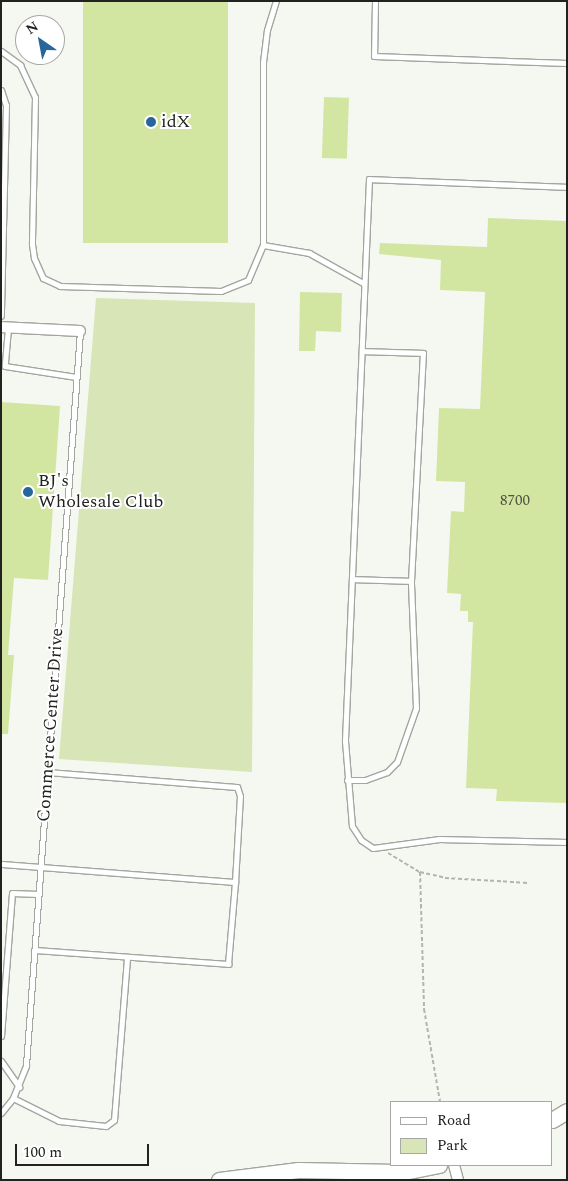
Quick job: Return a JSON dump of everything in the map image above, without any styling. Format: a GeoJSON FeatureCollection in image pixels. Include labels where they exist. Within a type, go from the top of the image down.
{"type":"FeatureCollection","features":[{"type":"Feature","properties":{"kind":"street"},"geometry":{"type":"LineString","coordinates":[[5,328],[80,331]]}},
{"type":"Feature","properties":{"kind":"street"},"geometry":{"type":"LineString","coordinates":[[553,1119],[567,1111]]}},
{"type":"Feature","properties":{"kind":"street"},"geometry":{"type":"LineString","coordinates":[[373,1180],[398,1172],[433,1166]]}},
{"type":"Feature","properties":{"kind":"street"},"geometry":{"type":"LineString","coordinates":[[454,1166],[458,1180]]}},
{"type":"Feature","properties":{"kind":"street"},"geometry":{"type":"LineString","coordinates":[[219,1180],[298,1170],[398,1172]]}},
{"type":"Feature","properties":{"kind":"lane"},"geometry":{"type":"LineString","coordinates":[[1,51],[20,65],[35,98],[32,244],[38,269],[50,284],[211,293],[234,288],[248,280],[263,245],[263,62],[267,30],[276,1]]}},
{"type":"Feature","properties":{"kind":"lane"},"geometry":{"type":"LineString","coordinates":[[375,1],[374,56],[567,63]]}},
{"type":"Feature","properties":{"kind":"lane"},"geometry":{"type":"LineString","coordinates":[[1,90],[6,105],[1,316]]}},
{"type":"Feature","properties":{"kind":"lane"},"geometry":{"type":"LineString","coordinates":[[567,187],[369,179],[363,283],[362,351],[345,741],[347,780],[355,834],[366,845],[383,848],[439,839],[567,842]]}},
{"type":"Feature","properties":{"kind":"lane"},"geometry":{"type":"LineString","coordinates":[[263,245],[309,253],[363,283]]}},
{"type":"Feature","properties":{"kind":"lane"},"geometry":{"type":"LineString","coordinates":[[5,328],[5,366],[76,377]]}},
{"type":"Feature","properties":{"kind":"lane","name":"Commerce Center Drive"},"geometry":{"type":"LineString","coordinates":[[1,1113],[13,1098],[26,1065],[80,331]]}},
{"type":"Feature","properties":{"kind":"lane"},"geometry":{"type":"LineString","coordinates":[[347,780],[365,780],[387,772],[397,762],[416,708],[411,581],[423,353],[362,351]]}},
{"type":"Feature","properties":{"kind":"lane"},"geometry":{"type":"LineString","coordinates":[[352,579],[411,581]]}},
{"type":"Feature","properties":{"kind":"lane"},"geometry":{"type":"LineString","coordinates":[[34,950],[228,964],[235,882],[240,796],[237,787],[48,772]]}},
{"type":"Feature","properties":{"kind":"lane"},"geometry":{"type":"LineString","coordinates":[[1,864],[235,882]]}},
{"type":"Feature","properties":{"kind":"lane"},"geometry":{"type":"LineString","coordinates":[[1,1036],[12,893],[38,894]]}},
{"type":"Feature","properties":{"kind":"lane"},"geometry":{"type":"LineString","coordinates":[[13,1098],[59,1121],[106,1126],[114,1120],[127,958]]}},
{"type":"Feature","properties":{"kind":"lane"},"geometry":{"type":"LineString","coordinates":[[1,1062],[19,1086]]}},
{"type":"Feature","properties":{"kind":"path"},"geometry":{"type":"LineString","coordinates":[[383,848],[395,860],[420,872],[445,878],[528,884]]}},
{"type":"Feature","properties":{"kind":"path"},"geometry":{"type":"LineString","coordinates":[[420,872],[424,1009],[440,1101]]}},
{"type":"Feature","properties":{"kind":"green space"},"geometry":{"type":"Polygon","coordinates":[[[96,298],[255,303],[252,772],[59,759],[96,298]]]}},
{"type":"Feature","properties":{"kind":"building","name":"idX"},"geometry":{"type":"Polygon","coordinates":[[[83,1],[228,1],[228,243],[83,243],[83,1]]]}},
{"type":"Feature","properties":{"kind":"building"},"geometry":{"type":"Polygon","coordinates":[[[324,97],[349,98],[347,159],[322,158],[324,97]]]}},
{"type":"Feature","properties":{"kind":"building"},"geometry":{"type":"Polygon","coordinates":[[[488,218],[567,221],[567,803],[496,801],[497,789],[466,788],[473,622],[468,622],[468,611],[460,611],[461,594],[447,593],[451,511],[464,512],[465,482],[436,481],[439,408],[480,409],[485,292],[440,290],[441,260],[379,254],[380,243],[487,247],[488,218]]]}},
{"type":"Feature","properties":{"kind":"building"},"geometry":{"type":"Polygon","coordinates":[[[300,292],[342,293],[341,332],[316,331],[315,351],[299,351],[300,292]]]}},
{"type":"Feature","properties":{"kind":"building","name":"BJ's Wholesale Club"},"geometry":{"type":"Polygon","coordinates":[[[1,402],[60,406],[48,580],[14,578],[8,655],[14,655],[8,734],[1,734],[1,402]]]}},
{"type":"Feature","properties":{"kind":"place","name":"idX"},"geometry":{"type":"Point","coordinates":[151,122]}},
{"type":"Feature","properties":{"kind":"place","name":"BJ's Wholesale Club"},"geometry":{"type":"Point","coordinates":[28,492]}}]}
